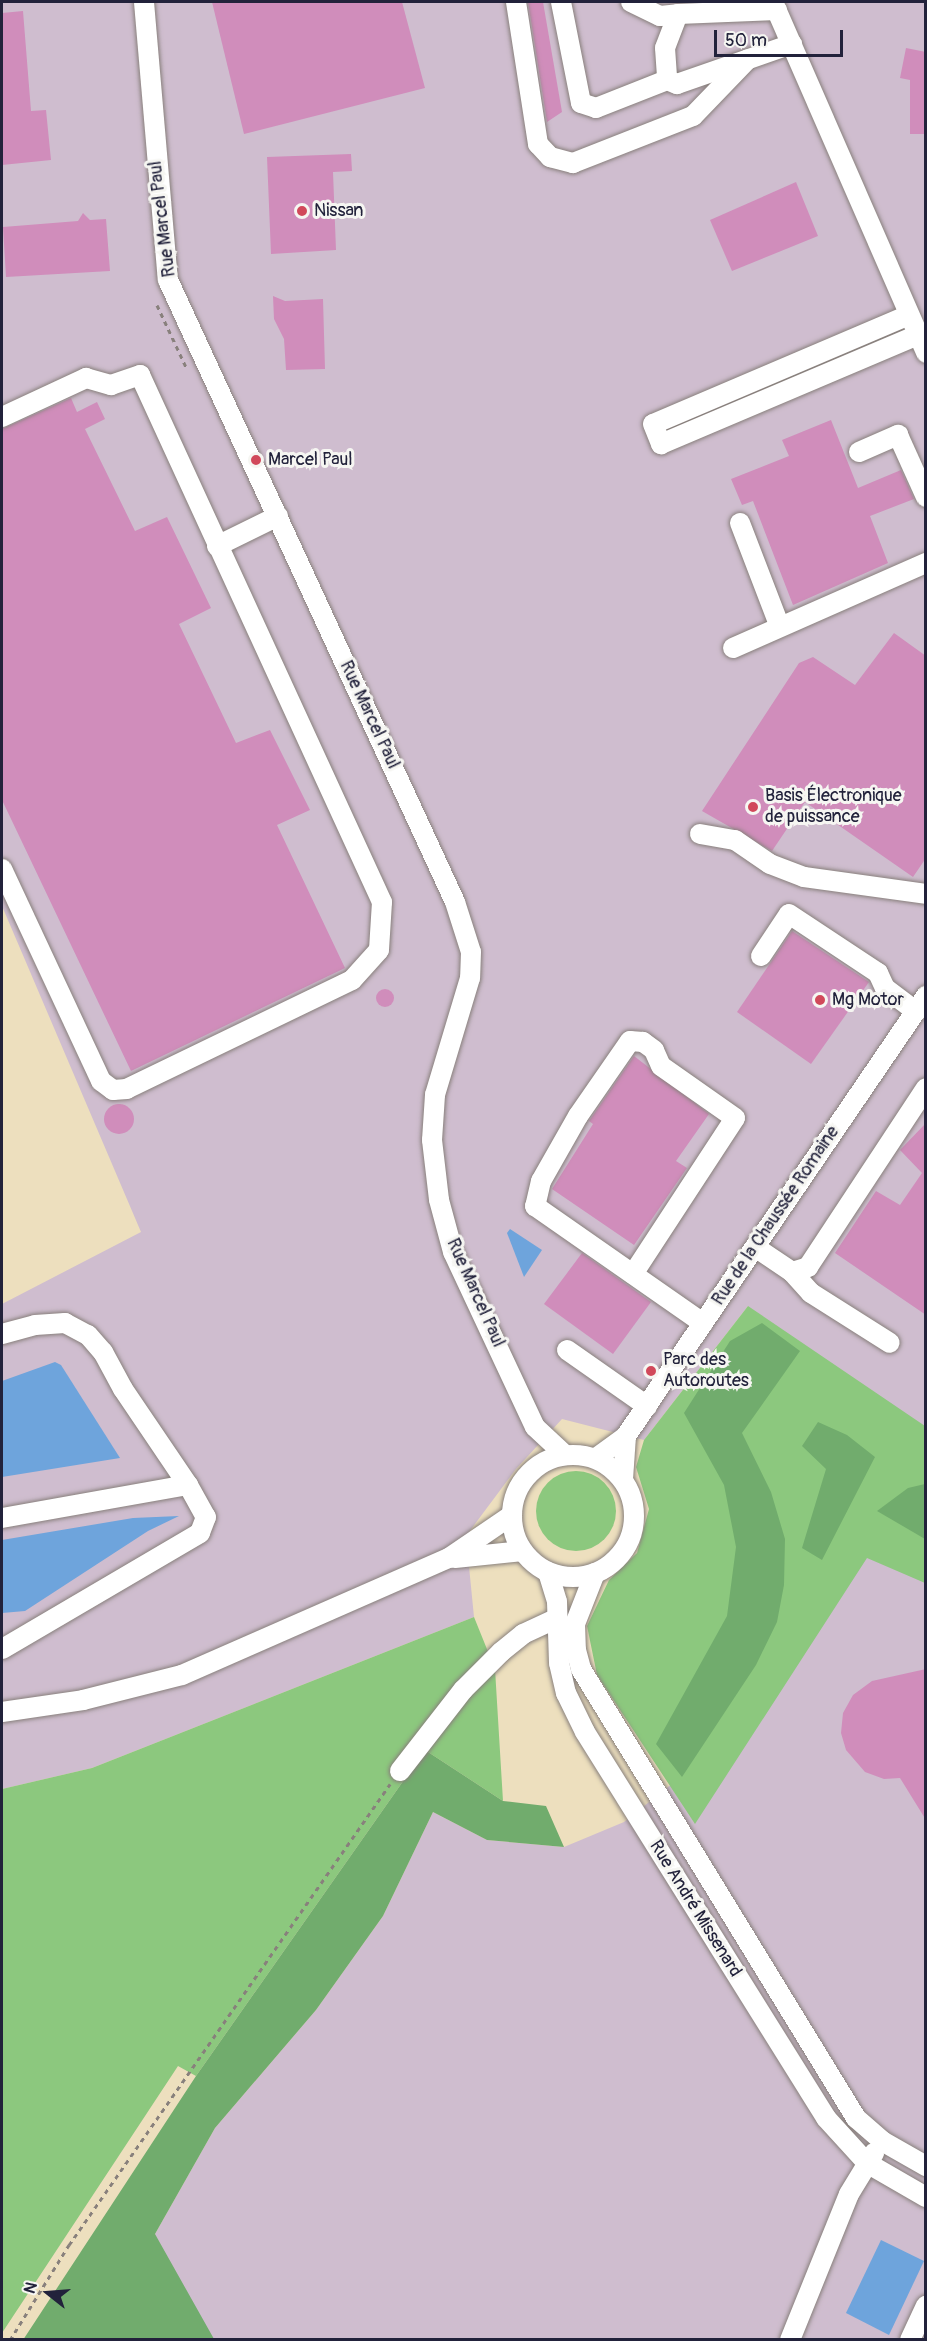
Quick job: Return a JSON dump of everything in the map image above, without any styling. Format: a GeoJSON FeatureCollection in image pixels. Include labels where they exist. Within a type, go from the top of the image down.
{"type":"FeatureCollection","features":[{"type":"Feature","properties":{"kind":"street","name":"Rue Marcel Paul"},"geometry":{"type":"LineString","coordinates":[[144,2],[168,280],[455,902],[471,952],[470,978],[435,1095],[432,1140],[439,1200],[453,1252],[535,1427],[564,1455]]}},
{"type":"Feature","properties":{"kind":"street"},"geometry":{"type":"LineString","coordinates":[[516,2],[538,144],[550,157],[573,163],[693,116],[748,59]]}},
{"type":"Feature","properties":{"kind":"street"},"geometry":{"type":"LineString","coordinates":[[561,2],[581,103],[596,108],[668,80],[677,84],[792,44]]}},
{"type":"Feature","properties":{"kind":"street"},"geometry":{"type":"LineString","coordinates":[[632,2],[660,16],[775,5],[922,344],[661,444],[652,424],[909,315]]}},
{"type":"Feature","properties":{"kind":"street"},"geometry":{"type":"LineString","coordinates":[[668,80],[665,48],[678,14]]}},
{"type":"Feature","properties":{"kind":"street"},"geometry":{"type":"LineString","coordinates":[[2,417],[86,378],[111,385],[140,375],[382,902],[379,950],[352,980],[127,1089],[113,1090],[100,1081],[2,869]]}},
{"type":"Feature","properties":{"kind":"street"},"geometry":{"type":"LineString","coordinates":[[859,452],[898,435],[926,497]]}},
{"type":"Feature","properties":{"kind":"street"},"geometry":{"type":"LineString","coordinates":[[217,546],[278,516]]}},
{"type":"Feature","properties":{"kind":"street"},"geometry":{"type":"LineString","coordinates":[[740,523],[780,627]]}},
{"type":"Feature","properties":{"kind":"street"},"geometry":{"type":"LineString","coordinates":[[733,648],[926,563]]}},
{"type":"Feature","properties":{"kind":"street"},"geometry":{"type":"LineString","coordinates":[[700,834],[735,840],[770,864],[804,878],[926,894]]}},
{"type":"Feature","properties":{"kind":"street"},"geometry":{"type":"LineString","coordinates":[[760,956],[789,914],[878,973],[885,988],[921,1004]]}},
{"type":"Feature","properties":{"kind":"street","name":"Rue de la Chaussée Romaine"},"geometry":{"type":"LineString","coordinates":[[596,1458],[626,1436],[921,1004]]}},
{"type":"Feature","properties":{"kind":"street"},"geometry":{"type":"LineString","coordinates":[[633,1274],[735,1118],[661,1066],[654,1050],[643,1042],[630,1041],[578,1116],[541,1181],[535,1206],[703,1323]]}},
{"type":"Feature","properties":{"kind":"street"},"geometry":{"type":"LineString","coordinates":[[792,1272],[808,1268],[926,1089]]}},
{"type":"Feature","properties":{"kind":"street"},"geometry":{"type":"LineString","coordinates":[[755,1247],[792,1272],[811,1293],[890,1342]]}},
{"type":"Feature","properties":{"kind":"street"},"geometry":{"type":"LineString","coordinates":[[2,1334],[35,1325],[65,1323],[88,1335],[188,1485],[206,1517],[200,1533],[2,1649]]}},
{"type":"Feature","properties":{"kind":"street"},"geometry":{"type":"LineString","coordinates":[[567,1350],[647,1406]]}},
{"type":"Feature","properties":{"kind":"street","name":"Rue Marcel Paul"},"geometry":{"type":"LineString","coordinates":[[533,1469],[535,1427]]}},
{"type":"Feature","properties":{"kind":"street"},"geometry":{"type":"LineString","coordinates":[[623,1479],[596,1458],[564,1455],[533,1469],[522,1482],[512,1515],[523,1551],[548,1572],[580,1577],[595,1573],[612,1564],[633,1533],[635,1515],[623,1479],[626,1436]]}},
{"type":"Feature","properties":{"kind":"street"},"geometry":{"type":"LineString","coordinates":[[2,1518],[188,1485]]}},
{"type":"Feature","properties":{"kind":"street"},"geometry":{"type":"LineString","coordinates":[[2,1712],[73,1702],[182,1676],[449,1558],[512,1515]]}},
{"type":"Feature","properties":{"kind":"street"},"geometry":{"type":"LineString","coordinates":[[449,1558],[523,1551]]}},
{"type":"Feature","properties":{"kind":"street","name":"Rue André Missenard"},"geometry":{"type":"LineString","coordinates":[[548,1572],[558,1618],[559,1663],[566,1694],[585,1732],[826,2118],[867,2163],[926,2197]]}},
{"type":"Feature","properties":{"kind":"street","name":"Rue André Missenard"},"geometry":{"type":"LineString","coordinates":[[595,1573],[575,1624],[576,1650],[581,1669],[856,2118],[882,2141],[926,2166]]}},
{"type":"Feature","properties":{"kind":"street"},"geometry":{"type":"LineString","coordinates":[[400,1771],[463,1690],[501,1652],[523,1634],[558,1618]]}},
{"type":"Feature","properties":{"kind":"street"},"geometry":{"type":"LineString","coordinates":[[585,1732],[609,1717]]}},
{"type":"Feature","properties":{"kind":"street"},"geometry":{"type":"LineString","coordinates":[[790,2340],[849,2194],[882,2141]]}},
{"type":"Feature","properties":{"kind":"street"},"geometry":{"type":"LineString","coordinates":[[910,2340],[924,2314]]}},
{"type":"Feature","properties":{"kind":"path"},"geometry":{"type":"LineString","coordinates":[[10,2340],[69,2245],[400,1771]]}},
{"type":"Feature","properties":{"kind":"shaded area"},"geometry":{"type":"Polygon","coordinates":[[[2,2],[925,2],[925,2339],[34,2339],[155,2234],[215,2128],[316,2010],[383,1916],[433,1812],[487,1840],[564,1847],[624,1822],[678,1779],[748,1306],[644,1440],[562,1419],[516,1469],[466,1536],[474,1617],[92,1768],[2,1789],[2,1304],[141,1232],[2,906],[2,2]]]}},
{"type":"Feature","properties":{"kind":"green space"},"geometry":{"type":"Polygon","coordinates":[[[748,1306],[925,1426],[925,1583],[867,1558],[695,1824],[597,1675],[587,1626],[609,1580],[637,1553],[649,1509],[636,1467],[644,1440],[748,1306]]]}},
{"type":"Feature","properties":{"kind":"green space"},"geometry":{"type":"Polygon","coordinates":[[[762,1323],[800,1351],[742,1433],[771,1492],[785,1539],[784,1585],[777,1622],[756,1665],[682,1777],[656,1744],[727,1616],[736,1547],[724,1485],[684,1413],[730,1341],[762,1323]]]}},
{"type":"Feature","properties":{"kind":"green space"},"geometry":{"type":"Polygon","coordinates":[[[818,1422],[847,1435],[875,1457],[822,1560],[802,1548],[826,1469],[802,1446],[818,1422]]]}},
{"type":"Feature","properties":{"kind":"green space"},"geometry":{"type":"Polygon","coordinates":[[[568,1471],[584,1471],[605,1482],[616,1503],[616,1519],[605,1540],[584,1551],[568,1551],[554,1545],[542,1533],[536,1519],[536,1503],[542,1489],[554,1477],[568,1471]]]}},
{"type":"Feature","properties":{"kind":"green space"},"geometry":{"type":"Polygon","coordinates":[[[925,1484],[925,1539],[877,1511],[908,1488],[925,1484]]]}},
{"type":"Feature","properties":{"kind":"green space"},"geometry":{"type":"Polygon","coordinates":[[[474,1617],[495,1669],[503,1801],[425,1750],[196,2076],[178,2066],[2,2333],[2,1789],[92,1768],[474,1617]]]}},
{"type":"Feature","properties":{"kind":"green space"},"geometry":{"type":"Polygon","coordinates":[[[425,1750],[503,1801],[546,1806],[564,1847],[487,1840],[433,1812],[383,1916],[316,2010],[215,2128],[155,2234],[214,2339],[23,2340],[196,2076],[425,1750]]]}},
{"type":"Feature","properties":{"kind":"water"},"geometry":{"type":"Polygon","coordinates":[[[510,1229],[542,1250],[524,1277],[507,1233],[510,1229]]]}},
{"type":"Feature","properties":{"kind":"water"},"geometry":{"type":"Polygon","coordinates":[[[55,1362],[61,1365],[120,1458],[2,1477],[2,1381],[55,1362]]]}},
{"type":"Feature","properties":{"kind":"water"},"geometry":{"type":"Polygon","coordinates":[[[179,1516],[148,1531],[25,1611],[2,1613],[2,1540],[133,1518],[179,1516]]]}},
{"type":"Feature","properties":{"kind":"water"},"geometry":{"type":"Polygon","coordinates":[[[881,2240],[924,2261],[889,2335],[846,2313],[881,2240]]]}},
{"type":"Feature","properties":{"kind":"building"},"geometry":{"type":"Polygon","coordinates":[[[212,2],[402,2],[425,88],[244,134],[212,2]]]}},
{"type":"Feature","properties":{"kind":"building"},"geometry":{"type":"Polygon","coordinates":[[[528,2],[543,2],[562,112],[547,122],[528,2]]]}},
{"type":"Feature","properties":{"kind":"building"},"geometry":{"type":"Polygon","coordinates":[[[23,11],[31,111],[46,110],[51,160],[2,165],[2,13],[23,11]]]}},
{"type":"Feature","properties":{"kind":"building"},"geometry":{"type":"Polygon","coordinates":[[[906,48],[926,52],[926,134],[910,134],[910,80],[900,78],[906,48]]]}},
{"type":"Feature","properties":{"kind":"building","name":"Nissan"},"geometry":{"type":"Polygon","coordinates":[[[351,154],[352,171],[333,172],[336,250],[271,254],[267,157],[351,154]]]}},
{"type":"Feature","properties":{"kind":"building"},"geometry":{"type":"Polygon","coordinates":[[[796,182],[818,236],[732,271],[710,220],[796,182]]]}},
{"type":"Feature","properties":{"kind":"building"},"geometry":{"type":"Polygon","coordinates":[[[83,213],[90,220],[106,219],[110,271],[6,277],[3,227],[78,221],[83,213]]]}},
{"type":"Feature","properties":{"kind":"building"},"geometry":{"type":"Polygon","coordinates":[[[273,296],[285,301],[323,299],[325,369],[286,370],[284,339],[274,319],[273,296]]]}},
{"type":"Feature","properties":{"kind":"building"},"geometry":{"type":"Polygon","coordinates":[[[71,398],[77,412],[97,402],[105,419],[85,429],[135,531],[167,517],[211,608],[179,624],[236,743],[270,730],[310,810],[277,825],[345,968],[131,1071],[2,800],[2,429],[71,398]]]}},
{"type":"Feature","properties":{"kind":"building"},"geometry":{"type":"Polygon","coordinates":[[[831,420],[858,488],[901,470],[914,499],[870,516],[888,563],[793,605],[753,501],[742,505],[731,479],[789,456],[782,440],[831,420]]]}},
{"type":"Feature","properties":{"kind":"building"},"geometry":{"type":"Polygon","coordinates":[[[894,633],[926,656],[926,858],[913,877],[805,802],[772,851],[702,811],[799,663],[813,657],[855,685],[894,633]]]}},
{"type":"Feature","properties":{"kind":"building"},"geometry":{"type":"Polygon","coordinates":[[[792,931],[869,982],[811,1064],[737,1012],[792,931]]]}},
{"type":"Feature","properties":{"kind":"building"},"geometry":{"type":"Polygon","coordinates":[[[381,989],[389,989],[394,994],[392,1005],[381,1007],[376,1002],[376,994],[381,989]]]}},
{"type":"Feature","properties":{"kind":"building"},"geometry":{"type":"Polygon","coordinates":[[[634,1056],[709,1114],[676,1161],[687,1168],[634,1245],[552,1189],[593,1124],[589,1121],[634,1056]]]}},
{"type":"Feature","properties":{"kind":"building"},"geometry":{"type":"Polygon","coordinates":[[[119,1104],[130,1108],[134,1119],[130,1130],[119,1134],[108,1130],[104,1119],[108,1108],[119,1104]]]}},
{"type":"Feature","properties":{"kind":"building"},"geometry":{"type":"Polygon","coordinates":[[[926,1123],[926,1315],[835,1253],[876,1191],[900,1205],[922,1173],[900,1150],[926,1123]]]}},
{"type":"Feature","properties":{"kind":"building"},"geometry":{"type":"Polygon","coordinates":[[[582,1253],[651,1302],[613,1354],[544,1304],[582,1253]]]}},
{"type":"Feature","properties":{"kind":"building"},"geometry":{"type":"Polygon","coordinates":[[[926,1669],[926,1820],[900,1778],[884,1779],[865,1772],[846,1750],[841,1733],[843,1713],[853,1695],[872,1681],[926,1669]]]}},
{"type":"Feature","properties":{"kind":"place","name":"Nissan"},"geometry":{"type":"Point","coordinates":[302,211]}},
{"type":"Feature","properties":{"kind":"place","name":"Marcel Paul"},"geometry":{"type":"Point","coordinates":[256,460]}},
{"type":"Feature","properties":{"kind":"place","name":"Basis Électronique de puissance"},"geometry":{"type":"Point","coordinates":[753,807]}},
{"type":"Feature","properties":{"kind":"place","name":"Mg Motor"},"geometry":{"type":"Point","coordinates":[820,1000]}},
{"type":"Feature","properties":{"kind":"place","name":"Parc des Autoroutes"},"geometry":{"type":"Point","coordinates":[651,1371]}}]}
